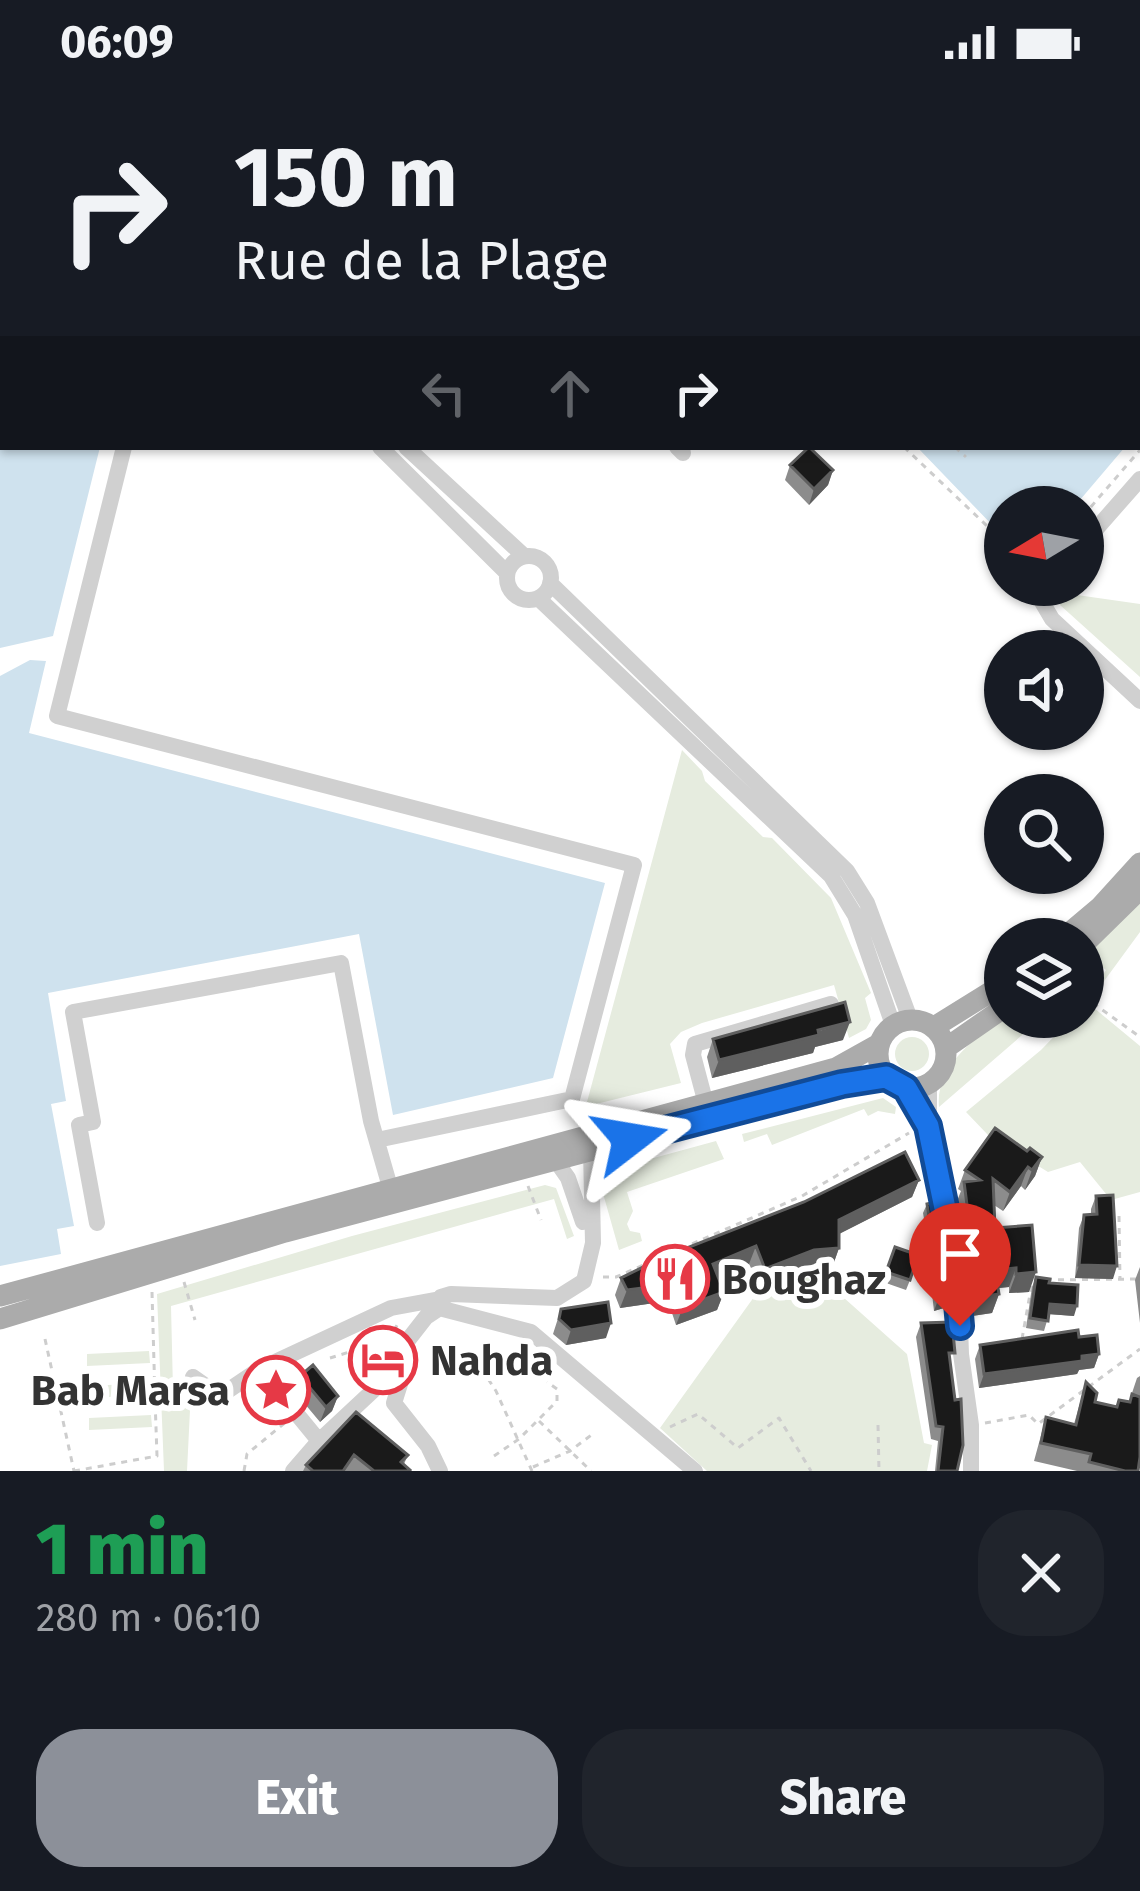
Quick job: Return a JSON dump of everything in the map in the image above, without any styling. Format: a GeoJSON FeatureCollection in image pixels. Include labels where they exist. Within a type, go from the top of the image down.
{"type":"FeatureCollection","features":[{"type":"Feature","properties":{"kind":"main road"},"geometry":{"type":"LineString","coordinates":[[1087,918],[1140,863]]}},
{"type":"Feature","properties":{"kind":"main road"},"geometry":{"type":"LineString","coordinates":[[1104,924],[1140,889]]}},
{"type":"Feature","properties":{"kind":"main road"},"geometry":{"type":"LineString","coordinates":[[0,1296],[836,1069],[879,1044],[902,1022],[934,1027],[984,996]]}},
{"type":"Feature","properties":{"kind":"main road"},"geometry":{"type":"LineString","coordinates":[[946,1048],[984,1022]]}},
{"type":"Feature","properties":{"kind":"main road"},"geometry":{"type":"LineString","coordinates":[[0,1319],[55,1306],[285,1232],[842,1084],[929,1084],[943,1069],[946,1048],[934,1027]]}},
{"type":"Feature","properties":{"kind":"main road"},"geometry":{"type":"LineString","coordinates":[[879,1044],[878,1058],[896,1082]]}},
{"type":"Feature","properties":{"kind":"street"},"geometry":{"type":"LineString","coordinates":[[123,450],[57,716],[634,865],[572,1100],[377,1140]]}},
{"type":"Feature","properties":{"kind":"street"},"geometry":{"type":"LineString","coordinates":[[383,450],[507,573]]}},
{"type":"Feature","properties":{"kind":"street"},"geometry":{"type":"LineString","coordinates":[[409,450],[524,556],[542,560],[550,583],[847,871],[867,903],[902,1022]]}},
{"type":"Feature","properties":{"kind":"street"},"geometry":{"type":"LineString","coordinates":[[1104,520],[1140,479]]}},
{"type":"Feature","properties":{"kind":"street"},"geometry":{"type":"LineString","coordinates":[[524,556],[507,573],[515,596],[538,598],[831,876],[855,915],[902,1022]]}},
{"type":"Feature","properties":{"kind":"street"},"geometry":{"type":"LineString","coordinates":[[538,598],[550,583]]}},
{"type":"Feature","properties":{"kind":"street"},"geometry":{"type":"LineString","coordinates":[[1044,606],[1052,620],[1140,701]]}},
{"type":"Feature","properties":{"kind":"street"},"geometry":{"type":"LineString","coordinates":[[97,1222],[79,1125],[93,1122],[73,1012],[340,963],[390,1187]]}},
{"type":"Feature","properties":{"kind":"street"},"geometry":{"type":"LineString","coordinates":[[706,1104],[693,1055],[695,1044],[830,1004]]}},
{"type":"Feature","properties":{"kind":"street"},"geometry":{"type":"LineString","coordinates":[[896,1082],[928,1126]]}},
{"type":"Feature","properties":{"kind":"street"},"geometry":{"type":"LineString","coordinates":[[929,1084],[928,1126],[953,1247],[971,1425],[971,1471]]}},
{"type":"Feature","properties":{"kind":"street"},"geometry":{"type":"LineString","coordinates":[[587,1253],[593,1243],[591,1149]]}},
{"type":"Feature","properties":{"kind":"street"},"geometry":{"type":"LineString","coordinates":[[386,1367],[451,1294],[557,1298],[577,1289],[586,1274],[587,1253],[580,1205],[554,1158]]}},
{"type":"Feature","properties":{"kind":"street"},"geometry":{"type":"LineString","coordinates":[[193,1376],[220,1396],[260,1369],[391,1308],[440,1303],[531,1332],[695,1471]]}},
{"type":"Feature","properties":{"kind":"street"},"geometry":{"type":"LineString","coordinates":[[260,1369],[319,1441]]}},
{"type":"Feature","properties":{"kind":"street"},"geometry":{"type":"LineString","coordinates":[[293,1471],[378,1386],[400,1384],[394,1403],[428,1446],[440,1471]]}},
{"type":"Feature","properties":{"kind":"path"},"geometry":{"type":"LineString","coordinates":[[907,450],[984,524]]}},
{"type":"Feature","properties":{"kind":"path"},"geometry":{"type":"LineString","coordinates":[[958,450],[965,457]]}},
{"type":"Feature","properties":{"kind":"path"},"geometry":{"type":"LineString","coordinates":[[1104,492],[1140,451]]}},
{"type":"Feature","properties":{"kind":"path"},"geometry":{"type":"LineString","coordinates":[[1104,1011],[1140,1036]]}},
{"type":"Feature","properties":{"kind":"path"},"geometry":{"type":"LineString","coordinates":[[586,1274],[616,1277],[802,1196],[909,1133]]}},
{"type":"Feature","properties":{"kind":"path"},"geometry":{"type":"LineString","coordinates":[[528,1184],[541,1220]]}},
{"type":"Feature","properties":{"kind":"path"},"geometry":{"type":"LineString","coordinates":[[1118,1216],[1120,1281]]}},
{"type":"Feature","properties":{"kind":"path"},"geometry":{"type":"LineString","coordinates":[[1021,1344],[1033,1279],[1140,1279]]}},
{"type":"Feature","properties":{"kind":"path"},"geometry":{"type":"LineString","coordinates":[[184,1282],[194,1320]]}},
{"type":"Feature","properties":{"kind":"path"},"geometry":{"type":"LineString","coordinates":[[45,1339],[74,1471],[157,1456],[152,1292]]}},
{"type":"Feature","properties":{"kind":"path"},"geometry":{"type":"LineString","coordinates":[[330,1358],[388,1340],[410,1305]]}},
{"type":"Feature","properties":{"kind":"path"},"geometry":{"type":"LineString","coordinates":[[971,1425],[1029,1415],[1039,1424],[1140,1349]]}},
{"type":"Feature","properties":{"kind":"path"},"geometry":{"type":"LineString","coordinates":[[438,1352],[479,1365],[531,1470],[594,1433]]}},
{"type":"Feature","properties":{"kind":"path"},"geometry":{"type":"LineString","coordinates":[[155,1398],[190,1394],[193,1376]]}},
{"type":"Feature","properties":{"kind":"path"},"geometry":{"type":"LineString","coordinates":[[494,1456],[556,1401],[557,1389],[548,1382]]}},
{"type":"Feature","properties":{"kind":"path"},"geometry":{"type":"LineString","coordinates":[[244,1471],[247,1454],[296,1414]]}},
{"type":"Feature","properties":{"kind":"path"},"geometry":{"type":"LineString","coordinates":[[660,1438],[671,1424],[698,1414],[738,1448],[779,1418],[811,1471]]}},
{"type":"Feature","properties":{"kind":"path"},"geometry":{"type":"LineString","coordinates":[[537,1420],[591,1471]]}},
{"type":"Feature","properties":{"kind":"path"},"geometry":{"type":"LineString","coordinates":[[878,1424],[879,1471]]}},
{"type":"Feature","properties":{"kind":"shaded area"},"geometry":{"type":"Polygon","coordinates":[[[1104,599],[1140,604],[1140,677],[1104,645],[1104,630],[1088,630],[1061,606],[1104,606],[1104,599]]]}},
{"type":"Feature","properties":{"kind":"shaded area"},"geometry":{"type":"Polygon","coordinates":[[[682,750],[705,781],[763,837],[772,838],[831,898],[871,993],[865,998],[871,1020],[866,1029],[849,1038],[834,985],[702,1023],[681,1032],[670,1044],[681,1083],[592,1105],[587,1102],[682,750]]]}},
{"type":"Feature","properties":{"kind":"shaded area"},"geometry":{"type":"Polygon","coordinates":[[[1140,901],[1140,932],[1104,981],[1104,937],[1140,901]]]}},
{"type":"Feature","properties":{"kind":"shaded area"},"geometry":{"type":"Polygon","coordinates":[[[1104,1016],[1140,1046],[1140,1192],[1111,1200],[1080,1162],[1048,1172],[988,1135],[966,1112],[1053,1038],[1104,1038],[1104,1016]]]}},
{"type":"Feature","properties":{"kind":"shaded area"},"geometry":{"type":"Polygon","coordinates":[[[984,1033],[984,1038],[1019,1038],[939,1107],[943,1079],[984,1033]]]}},
{"type":"Feature","properties":{"kind":"shaded area"},"geometry":{"type":"Polygon","coordinates":[[[912,1037],[924,1042],[929,1054],[924,1066],[912,1071],[900,1066],[895,1054],[900,1042],[912,1037]]]}},
{"type":"Feature","properties":{"kind":"shaded area"},"geometry":{"type":"Polygon","coordinates":[[[883,1098],[896,1107],[895,1114],[878,1111],[868,1116],[864,1109],[772,1145],[767,1134],[744,1142],[742,1134],[883,1098]]]}},
{"type":"Feature","properties":{"kind":"shaded area"},"geometry":{"type":"Polygon","coordinates":[[[716,1141],[724,1159],[627,1192],[633,1211],[627,1224],[630,1231],[640,1233],[642,1241],[619,1250],[604,1197],[606,1171],[716,1141]]]}},
{"type":"Feature","properties":{"kind":"shaded area"},"geometry":{"type":"Polygon","coordinates":[[[545,1185],[556,1188],[574,1236],[567,1239],[554,1199],[171,1306],[173,1390],[190,1410],[187,1471],[164,1471],[157,1294],[545,1185]]]}},
{"type":"Feature","properties":{"kind":"shaded area"},"geometry":{"type":"Polygon","coordinates":[[[816,1273],[907,1354],[924,1443],[932,1445],[927,1471],[707,1471],[660,1428],[759,1290],[816,1273]]]}},
{"type":"Feature","properties":{"kind":"shaded area"},"geometry":{"type":"Polygon","coordinates":[[[149,1351],[150,1363],[87,1366],[87,1354],[149,1351]]]}},
{"type":"Feature","properties":{"kind":"shaded area"},"geometry":{"type":"Polygon","coordinates":[[[129,1384],[129,1396],[67,1399],[66,1387],[129,1384]]]}},
{"type":"Feature","properties":{"kind":"shaded area"},"geometry":{"type":"Polygon","coordinates":[[[151,1415],[152,1427],[89,1430],[89,1418],[151,1415]]]}},
{"type":"Feature","properties":{"kind":"water"},"geometry":{"type":"Polygon","coordinates":[[[0,450],[99,450],[53,636],[0,648],[0,450]]]}},
{"type":"Feature","properties":{"kind":"water"},"geometry":{"type":"Polygon","coordinates":[[[920,450],[1122,450],[1092,486],[984,486],[984,517],[920,450]]]}},
{"type":"Feature","properties":{"kind":"water"},"geometry":{"type":"Polygon","coordinates":[[[30,660],[46,661],[29,733],[605,883],[553,1078],[393,1115],[359,934],[48,993],[66,1101],[51,1104],[74,1226],[57,1229],[61,1254],[0,1266],[0,676],[30,660]]]}},
{"type":"Feature","properties":{"kind":"building"},"geometry":{"type":"Polygon","coordinates":[[[812,450],[833,470],[814,489],[790,465],[812,450]]]}},
{"type":"Feature","properties":{"kind":"building"},"geometry":{"type":"Polygon","coordinates":[[[845,1002],[850,1022],[818,1030],[819,1035],[719,1060],[713,1039],[845,1002]]]}},
{"type":"Feature","properties":{"kind":"building"},"geometry":{"type":"Polygon","coordinates":[[[995,1128],[1042,1157],[1010,1192],[993,1179],[995,1228],[1032,1225],[1036,1272],[995,1270],[999,1294],[979,1297],[964,1182],[980,1180],[965,1170],[995,1128]]]}},
{"type":"Feature","properties":{"kind":"building"},"geometry":{"type":"Polygon","coordinates":[[[905,1152],[919,1180],[839,1220],[839,1248],[814,1250],[765,1269],[756,1246],[713,1264],[724,1292],[683,1307],[674,1284],[627,1290],[621,1278],[804,1202],[905,1152]]]}},
{"type":"Feature","properties":{"kind":"building"},"geometry":{"type":"Polygon","coordinates":[[[1113,1195],[1117,1266],[1079,1265],[1084,1215],[1097,1214],[1096,1196],[1113,1195]]]}},
{"type":"Feature","properties":{"kind":"building"},"geometry":{"type":"Polygon","coordinates":[[[936,1202],[944,1241],[933,1243],[927,1204],[936,1202]]]}},
{"type":"Feature","properties":{"kind":"building"},"geometry":{"type":"Polygon","coordinates":[[[895,1247],[918,1255],[910,1280],[886,1272],[895,1247]]]}},
{"type":"Feature","properties":{"kind":"building"},"geometry":{"type":"Polygon","coordinates":[[[947,1265],[950,1297],[938,1300],[934,1266],[947,1265]]]}},
{"type":"Feature","properties":{"kind":"building"},"geometry":{"type":"Polygon","coordinates":[[[1036,1277],[1078,1285],[1077,1306],[1050,1304],[1048,1321],[1030,1318],[1036,1277]]]}},
{"type":"Feature","properties":{"kind":"building"},"geometry":{"type":"Polygon","coordinates":[[[608,1302],[611,1323],[571,1330],[559,1319],[561,1309],[608,1302]]]}},
{"type":"Feature","properties":{"kind":"building"},"geometry":{"type":"Polygon","coordinates":[[[952,1322],[955,1353],[949,1353],[955,1400],[961,1399],[963,1445],[957,1471],[938,1471],[943,1427],[936,1426],[921,1323],[952,1322]]]}},
{"type":"Feature","properties":{"kind":"building"},"geometry":{"type":"Polygon","coordinates":[[[1078,1330],[1079,1337],[1097,1335],[1099,1354],[1082,1356],[1082,1361],[984,1374],[980,1345],[1078,1330]]]}},
{"type":"Feature","properties":{"kind":"building"},"geometry":{"type":"Polygon","coordinates":[[[313,1365],[338,1396],[326,1407],[300,1376],[313,1365]]]}},
{"type":"Feature","properties":{"kind":"building"},"geometry":{"type":"Polygon","coordinates":[[[1086,1382],[1097,1393],[1095,1402],[1117,1407],[1119,1400],[1130,1402],[1132,1394],[1140,1397],[1138,1471],[1089,1462],[1091,1454],[1041,1443],[1046,1417],[1076,1425],[1086,1382]]]}},
{"type":"Feature","properties":{"kind":"building"},"geometry":{"type":"Polygon","coordinates":[[[356,1412],[408,1455],[401,1462],[409,1471],[374,1471],[354,1455],[343,1471],[313,1471],[306,1465],[356,1412]]]}},
{"type":"Feature","properties":{"kind":"place","name":"Boughaz"},"geometry":{"type":"Point","coordinates":[675,1279]}},
{"type":"Feature","properties":{"kind":"place","name":"Nahda"},"geometry":{"type":"Point","coordinates":[383,1360]}},
{"type":"Feature","properties":{"kind":"place","name":"Bab Marsa"},"geometry":{"type":"Point","coordinates":[276,1390]}},
{"type":"Feature","properties":{"kind":"route"},"geometry":{"type":"LineString","coordinates":[[630,1139],[842,1084],[886,1077],[906,1088],[928,1126],[953,1247],[960,1326]]}}]}
